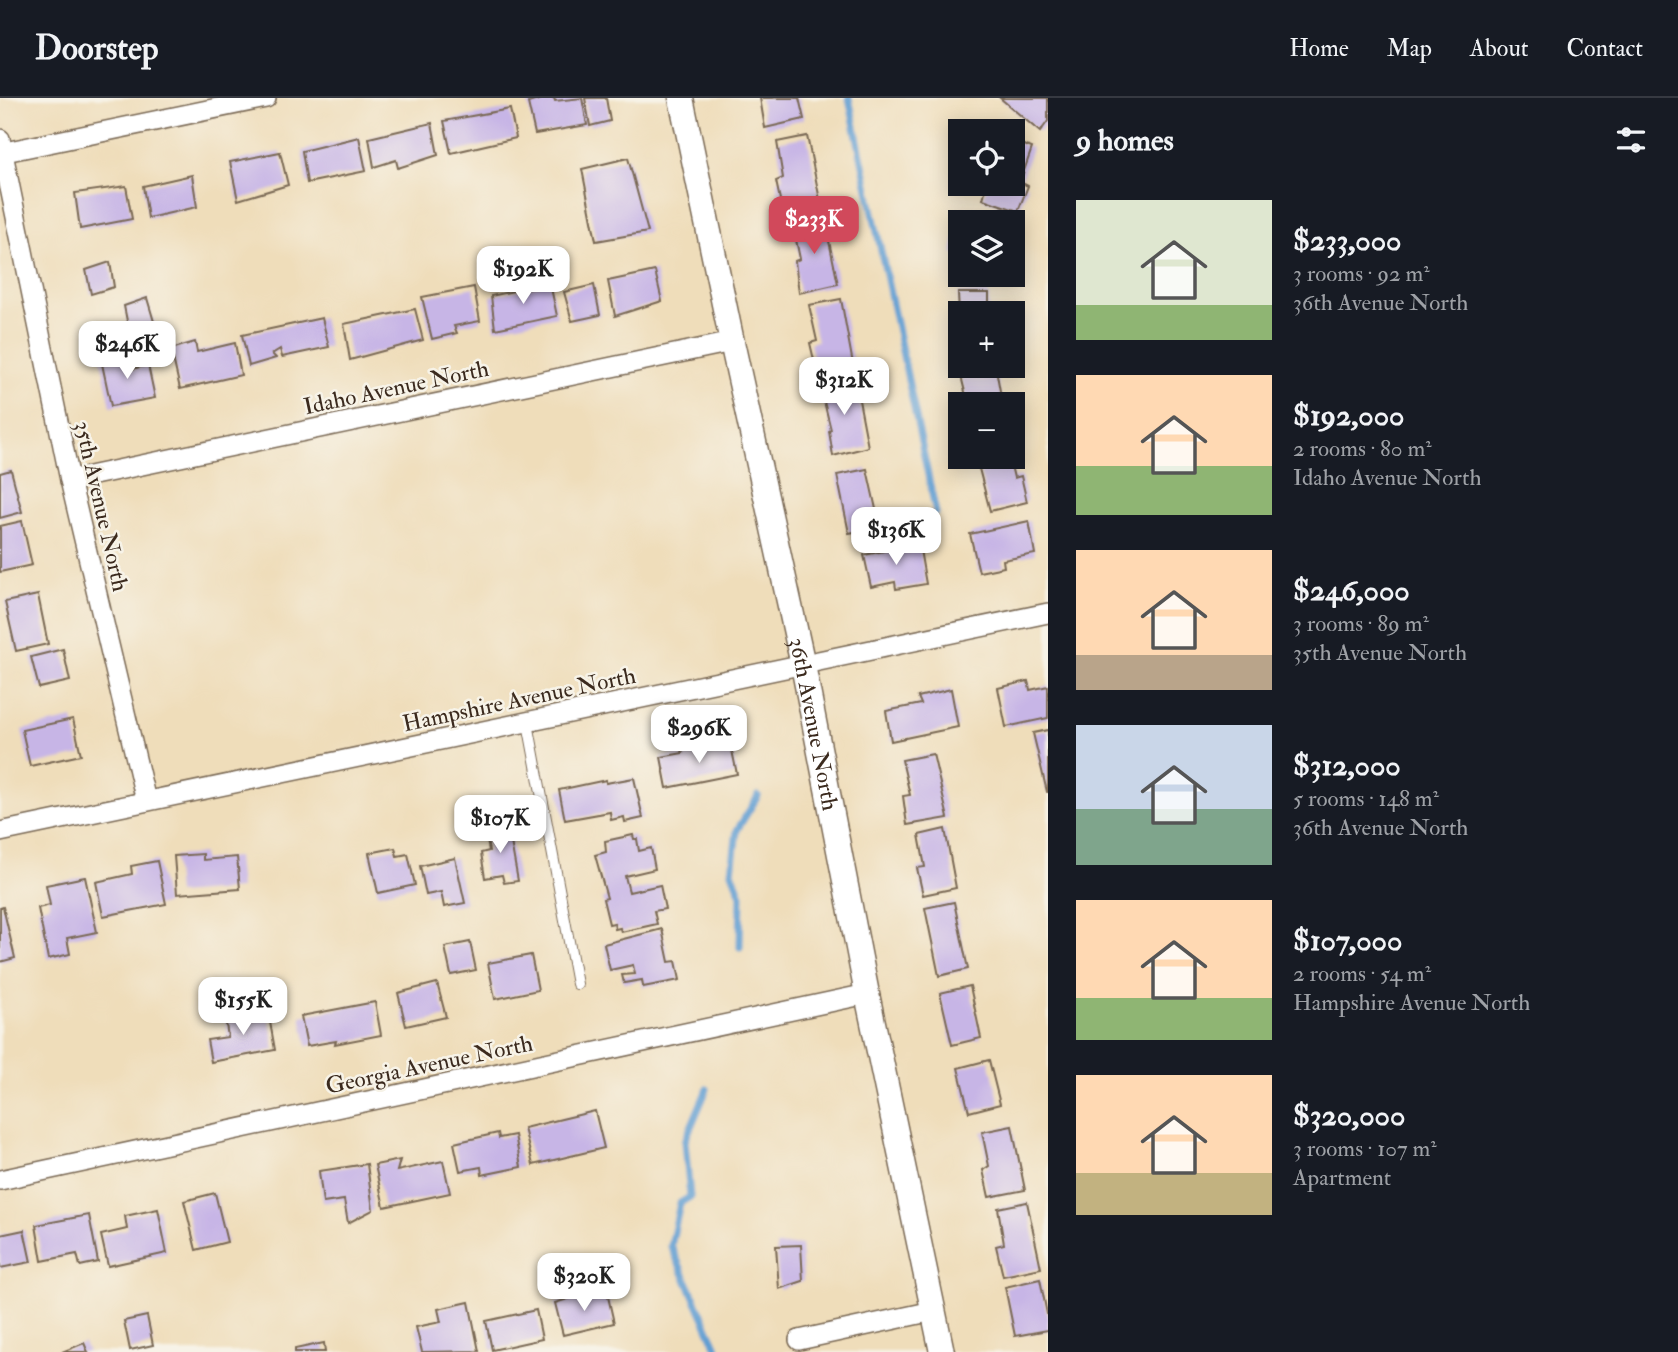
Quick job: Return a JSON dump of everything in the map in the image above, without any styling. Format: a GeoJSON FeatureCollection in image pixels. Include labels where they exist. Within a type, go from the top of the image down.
{"type":"FeatureCollection","features":[{"type":"Feature","properties":{"kind":"street"},"geometry":{"type":"LineString","coordinates":[[1,148],[266,98]]}},
{"type":"Feature","properties":{"kind":"street","name":"36th Avenue North"},"geometry":{"type":"LineString","coordinates":[[681,98],[803,665],[867,994],[942,1352]]}},
{"type":"Feature","properties":{"kind":"street","name":"35th Avenue North"},"geometry":{"type":"LineString","coordinates":[[1,148],[70,480],[146,801]]}},
{"type":"Feature","properties":{"kind":"street","name":"Idaho Avenue North"},"geometry":{"type":"LineString","coordinates":[[70,480],[732,342]]}},
{"type":"Feature","properties":{"kind":"street","name":"Hampshire Avenue North"},"geometry":{"type":"LineString","coordinates":[[0,832],[1048,613]]}},
{"type":"Feature","properties":{"kind":"street","name":"Georgia Avenue North"},"geometry":{"type":"LineString","coordinates":[[0,1180],[867,994]]}},
{"type":"Feature","properties":{"kind":"street"},"geometry":{"type":"LineString","coordinates":[[799,1340],[933,1311]]}},
{"type":"Feature","properties":{"kind":"lane"},"geometry":{"type":"LineString","coordinates":[[527,723],[577,984]]}},
{"type":"Feature","properties":{"kind":"building"},"geometry":{"type":"Polygon","coordinates":[[[554,98],[555,101],[582,98],[587,125],[535,134],[528,103],[554,98]]]}},
{"type":"Feature","properties":{"kind":"building"},"geometry":{"type":"Polygon","coordinates":[[[585,98],[606,98],[610,121],[590,126],[585,98]]]}},
{"type":"Feature","properties":{"kind":"building"},"geometry":{"type":"Polygon","coordinates":[[[760,98],[799,98],[804,119],[765,128],[760,98]]]}},
{"type":"Feature","properties":{"kind":"building"},"geometry":{"type":"Polygon","coordinates":[[[1000,98],[1048,98],[1048,121],[1040,132],[1000,98]]]}},
{"type":"Feature","properties":{"kind":"building"},"geometry":{"type":"Polygon","coordinates":[[[510,109],[516,138],[451,153],[444,121],[510,109]]]}},
{"type":"Feature","properties":{"kind":"building"},"geometry":{"type":"Polygon","coordinates":[[[432,123],[438,155],[398,168],[396,160],[374,167],[369,138],[432,123]]]}},
{"type":"Feature","properties":{"kind":"building"},"geometry":{"type":"Polygon","coordinates":[[[807,136],[821,205],[783,214],[776,181],[783,178],[777,142],[807,136]]]}},
{"type":"Feature","properties":{"kind":"building"},"geometry":{"type":"Polygon","coordinates":[[[359,137],[366,171],[307,183],[302,151],[359,137]]]}},
{"type":"Feature","properties":{"kind":"building"},"geometry":{"type":"Polygon","coordinates":[[[1025,145],[1032,148],[1025,168],[1025,145]]]}},
{"type":"Feature","properties":{"kind":"building"},"geometry":{"type":"Polygon","coordinates":[[[280,152],[288,185],[238,200],[230,162],[280,152]]]}},
{"type":"Feature","properties":{"kind":"building"},"geometry":{"type":"Polygon","coordinates":[[[628,158],[648,232],[596,241],[582,169],[628,158]]]}},
{"type":"Feature","properties":{"kind":"building"},"geometry":{"type":"Polygon","coordinates":[[[192,175],[197,207],[148,218],[143,186],[192,175]]]}},
{"type":"Feature","properties":{"kind":"building"},"geometry":{"type":"Polygon","coordinates":[[[126,186],[132,219],[80,229],[75,193],[126,186]]]}},
{"type":"Feature","properties":{"kind":"building"},"geometry":{"type":"Polygon","coordinates":[[[984,196],[1024,196],[1018,210],[983,199],[984,196]]]}},
{"type":"Feature","properties":{"kind":"building"},"geometry":{"type":"Polygon","coordinates":[[[824,217],[838,284],[799,293],[795,261],[800,259],[793,225],[824,217]]]}},
{"type":"Feature","properties":{"kind":"building"},"geometry":{"type":"Polygon","coordinates":[[[110,262],[114,287],[91,294],[86,270],[110,262]]]}},
{"type":"Feature","properties":{"kind":"building"},"geometry":{"type":"Polygon","coordinates":[[[655,271],[662,301],[615,316],[608,281],[655,271]]]}},
{"type":"Feature","properties":{"kind":"building"},"geometry":{"type":"Polygon","coordinates":[[[550,283],[557,316],[495,329],[491,296],[550,283]]]}},
{"type":"Feature","properties":{"kind":"building"},"geometry":{"type":"Polygon","coordinates":[[[594,285],[600,315],[572,321],[564,292],[594,285]]]}},
{"type":"Feature","properties":{"kind":"building"},"geometry":{"type":"Polygon","coordinates":[[[474,287],[480,321],[454,326],[457,333],[432,339],[422,297],[474,287]]]}},
{"type":"Feature","properties":{"kind":"building"},"geometry":{"type":"Polygon","coordinates":[[[958,293],[989,293],[989,301],[958,301],[958,293]]]}},
{"type":"Feature","properties":{"kind":"building"},"geometry":{"type":"Polygon","coordinates":[[[147,298],[155,325],[129,331],[124,306],[147,298]]]}},
{"type":"Feature","properties":{"kind":"building"},"geometry":{"type":"Polygon","coordinates":[[[841,299],[853,364],[817,373],[810,343],[817,341],[809,305],[841,299]]]}},
{"type":"Feature","properties":{"kind":"building"},"geometry":{"type":"Polygon","coordinates":[[[415,309],[423,340],[350,360],[344,324],[415,309]]]}},
{"type":"Feature","properties":{"kind":"building"},"geometry":{"type":"Polygon","coordinates":[[[322,318],[329,347],[282,357],[280,349],[272,354],[276,358],[249,366],[242,335],[322,318]]]}},
{"type":"Feature","properties":{"kind":"building"},"geometry":{"type":"Polygon","coordinates":[[[195,342],[197,352],[235,343],[241,375],[180,389],[171,349],[195,342]]]}},
{"type":"Feature","properties":{"kind":"building"},"geometry":{"type":"Polygon","coordinates":[[[124,354],[128,370],[148,365],[155,398],[111,406],[101,359],[124,354]]]}},
{"type":"Feature","properties":{"kind":"building"},"geometry":{"type":"Polygon","coordinates":[[[962,378],[998,378],[1000,392],[965,392],[962,378]]]}},
{"type":"Feature","properties":{"kind":"building"},"geometry":{"type":"Polygon","coordinates":[[[855,379],[868,447],[833,456],[831,430],[820,385],[855,379]]]}},
{"type":"Feature","properties":{"kind":"building"},"geometry":{"type":"Polygon","coordinates":[[[867,469],[880,527],[849,533],[837,475],[867,469]]]}},
{"type":"Feature","properties":{"kind":"building"},"geometry":{"type":"Polygon","coordinates":[[[979,469],[1012,469],[1014,478],[1021,476],[1027,502],[990,511],[979,469]]]}},
{"type":"Feature","properties":{"kind":"building"},"geometry":{"type":"Polygon","coordinates":[[[11,470],[22,512],[0,518],[0,473],[11,470]]]}},
{"type":"Feature","properties":{"kind":"building"},"geometry":{"type":"Polygon","coordinates":[[[22,521],[32,565],[0,572],[0,526],[22,521]]]}},
{"type":"Feature","properties":{"kind":"building"},"geometry":{"type":"Polygon","coordinates":[[[1029,521],[1035,554],[1003,560],[1004,567],[979,572],[970,534],[1029,521]]]}},
{"type":"Feature","properties":{"kind":"building"},"geometry":{"type":"Polygon","coordinates":[[[919,544],[926,584],[896,589],[895,582],[871,587],[864,555],[919,544]]]}},
{"type":"Feature","properties":{"kind":"building"},"geometry":{"type":"Polygon","coordinates":[[[38,595],[48,644],[16,651],[5,602],[38,595]]]}},
{"type":"Feature","properties":{"kind":"building"},"geometry":{"type":"Polygon","coordinates":[[[63,649],[70,681],[39,688],[31,657],[63,649]]]}},
{"type":"Feature","properties":{"kind":"building"},"geometry":{"type":"Polygon","coordinates":[[[1028,681],[1030,690],[1048,686],[1048,718],[1006,727],[998,688],[1028,681]]]}},
{"type":"Feature","properties":{"kind":"building"},"geometry":{"type":"Polygon","coordinates":[[[951,689],[958,727],[891,741],[886,711],[921,704],[918,697],[951,689]]]}},
{"type":"Feature","properties":{"kind":"building"},"geometry":{"type":"Polygon","coordinates":[[[73,719],[81,755],[30,766],[22,730],[73,719]]]}},
{"type":"Feature","properties":{"kind":"building"},"geometry":{"type":"Polygon","coordinates":[[[1048,730],[1048,792],[1047,792],[1033,733],[1048,730]]]}},
{"type":"Feature","properties":{"kind":"building"},"geometry":{"type":"Polygon","coordinates":[[[730,741],[737,774],[667,788],[661,757],[730,741]]]}},
{"type":"Feature","properties":{"kind":"building"},"geometry":{"type":"Polygon","coordinates":[[[933,754],[948,818],[907,825],[903,796],[910,795],[902,760],[933,754]]]}},
{"type":"Feature","properties":{"kind":"building"},"geometry":{"type":"Polygon","coordinates":[[[634,778],[643,818],[625,822],[624,817],[611,820],[610,812],[565,820],[559,790],[606,780],[606,783],[634,778]]]}},
{"type":"Feature","properties":{"kind":"building"},"geometry":{"type":"Polygon","coordinates":[[[508,825],[518,881],[504,883],[502,875],[485,878],[481,853],[489,851],[485,829],[508,825]]]}},
{"type":"Feature","properties":{"kind":"building"},"geometry":{"type":"Polygon","coordinates":[[[945,829],[956,888],[923,895],[917,868],[925,867],[919,835],[945,829]]]}},
{"type":"Feature","properties":{"kind":"building"},"geometry":{"type":"Polygon","coordinates":[[[633,835],[634,839],[637,839],[639,851],[651,848],[655,869],[625,876],[629,892],[660,885],[665,909],[654,911],[657,924],[621,932],[620,928],[615,929],[614,923],[609,924],[603,899],[607,898],[595,855],[606,852],[605,841],[633,835]]]}},
{"type":"Feature","properties":{"kind":"building"},"geometry":{"type":"Polygon","coordinates":[[[395,848],[397,856],[408,854],[415,885],[378,893],[369,853],[395,848]]]}},
{"type":"Feature","properties":{"kind":"building"},"geometry":{"type":"Polygon","coordinates":[[[203,854],[203,860],[237,857],[240,889],[177,894],[174,856],[203,854]]]}},
{"type":"Feature","properties":{"kind":"building"},"geometry":{"type":"Polygon","coordinates":[[[455,858],[465,903],[444,907],[441,892],[426,895],[420,866],[455,858]]]}},
{"type":"Feature","properties":{"kind":"building"},"geometry":{"type":"Polygon","coordinates":[[[157,861],[166,904],[103,916],[96,882],[132,874],[131,866],[157,861]]]}},
{"type":"Feature","properties":{"kind":"building"},"geometry":{"type":"Polygon","coordinates":[[[85,877],[97,932],[67,938],[70,954],[48,959],[38,908],[50,905],[46,885],[85,877]]]}},
{"type":"Feature","properties":{"kind":"building"},"geometry":{"type":"Polygon","coordinates":[[[954,902],[968,969],[939,976],[925,908],[954,902]]]}},
{"type":"Feature","properties":{"kind":"building"},"geometry":{"type":"Polygon","coordinates":[[[3,907],[15,958],[0,962],[0,908],[3,907]]]}},
{"type":"Feature","properties":{"kind":"building"},"geometry":{"type":"Polygon","coordinates":[[[662,929],[669,962],[676,961],[680,980],[643,987],[642,980],[624,983],[622,975],[635,974],[633,965],[610,970],[604,944],[662,929]]]}},
{"type":"Feature","properties":{"kind":"building"},"geometry":{"type":"Polygon","coordinates":[[[470,942],[476,970],[451,975],[445,947],[470,942]]]}},
{"type":"Feature","properties":{"kind":"building"},"geometry":{"type":"Polygon","coordinates":[[[531,955],[538,990],[495,999],[488,963],[531,955]]]}},
{"type":"Feature","properties":{"kind":"building"},"geometry":{"type":"Polygon","coordinates":[[[437,983],[446,1017],[406,1026],[398,993],[437,983]]]}},
{"type":"Feature","properties":{"kind":"building"},"geometry":{"type":"Polygon","coordinates":[[[970,986],[981,1038],[952,1045],[940,993],[970,986]]]}},
{"type":"Feature","properties":{"kind":"building"},"geometry":{"type":"Polygon","coordinates":[[[375,1002],[381,1035],[335,1044],[336,1041],[307,1046],[301,1016],[375,1002]]]}},
{"type":"Feature","properties":{"kind":"building"},"geometry":{"type":"Polygon","coordinates":[[[268,1011],[275,1050],[211,1062],[207,1040],[228,1037],[225,1018],[268,1011]]]}},
{"type":"Feature","properties":{"kind":"building"},"geometry":{"type":"Polygon","coordinates":[[[989,1060],[1000,1104],[969,1112],[958,1068],[989,1060]]]}},
{"type":"Feature","properties":{"kind":"building"},"geometry":{"type":"Polygon","coordinates":[[[595,1111],[604,1148],[533,1165],[524,1128],[595,1111]]]}},
{"type":"Feature","properties":{"kind":"building"},"geometry":{"type":"Polygon","coordinates":[[[1012,1126],[1025,1190],[989,1197],[983,1170],[989,1166],[982,1132],[1012,1126]]]}},
{"type":"Feature","properties":{"kind":"building"},"geometry":{"type":"Polygon","coordinates":[[[498,1133],[499,1138],[515,1135],[521,1167],[482,1175],[481,1167],[460,1171],[454,1143],[498,1133]]]}},
{"type":"Feature","properties":{"kind":"building"},"geometry":{"type":"Polygon","coordinates":[[[400,1160],[397,1171],[443,1161],[450,1193],[384,1207],[375,1165],[400,1160]]]}},
{"type":"Feature","properties":{"kind":"building"},"geometry":{"type":"Polygon","coordinates":[[[367,1164],[373,1210],[348,1223],[344,1200],[323,1203],[319,1171],[367,1164]]]}},
{"type":"Feature","properties":{"kind":"building"},"geometry":{"type":"Polygon","coordinates":[[[215,1193],[227,1242],[196,1250],[184,1201],[215,1193]]]}},
{"type":"Feature","properties":{"kind":"building"},"geometry":{"type":"Polygon","coordinates":[[[1027,1202],[1041,1268],[1003,1276],[996,1246],[1004,1244],[998,1208],[1027,1202]]]}},
{"type":"Feature","properties":{"kind":"building"},"geometry":{"type":"Polygon","coordinates":[[[158,1209],[167,1253],[108,1266],[101,1235],[127,1229],[125,1216],[158,1209]]]}},
{"type":"Feature","properties":{"kind":"building"},"geometry":{"type":"Polygon","coordinates":[[[89,1215],[98,1262],[80,1266],[77,1254],[42,1261],[36,1225],[89,1215]]]}},
{"type":"Feature","properties":{"kind":"building"},"geometry":{"type":"Polygon","coordinates":[[[24,1230],[31,1262],[0,1268],[0,1235],[24,1230]]]}},
{"type":"Feature","properties":{"kind":"building"},"geometry":{"type":"Polygon","coordinates":[[[801,1245],[803,1281],[779,1289],[776,1246],[801,1245]]]}},
{"type":"Feature","properties":{"kind":"building"},"geometry":{"type":"Polygon","coordinates":[[[1040,1279],[1048,1330],[1015,1336],[1005,1287],[1040,1279]]]}},
{"type":"Feature","properties":{"kind":"building"},"geometry":{"type":"Polygon","coordinates":[[[607,1292],[614,1323],[563,1335],[555,1303],[587,1293],[588,1296],[607,1292]]]}},
{"type":"Feature","properties":{"kind":"building"},"geometry":{"type":"Polygon","coordinates":[[[469,1302],[479,1351],[422,1352],[416,1327],[441,1322],[438,1309],[469,1302]]]}},
{"type":"Feature","properties":{"kind":"building"},"geometry":{"type":"Polygon","coordinates":[[[536,1310],[542,1339],[492,1350],[486,1321],[536,1310]]]}},
{"type":"Feature","properties":{"kind":"building"},"geometry":{"type":"Polygon","coordinates":[[[147,1316],[153,1345],[130,1350],[124,1321],[147,1316]]]}},
{"type":"Feature","properties":{"kind":"building"},"geometry":{"type":"Polygon","coordinates":[[[84,1343],[88,1352],[62,1352],[84,1343]]]}},
{"type":"Feature","properties":{"kind":"building"},"geometry":{"type":"Polygon","coordinates":[[[324,1343],[325,1352],[295,1352],[295,1349],[324,1343]]]}},
{"type":"Feature","properties":{"kind":"waterway"},"geometry":{"type":"LineString","coordinates":[[849,98],[936,513]]}},
{"type":"Feature","properties":{"kind":"waterway"},"geometry":{"type":"LineString","coordinates":[[740,947],[741,895],[732,872],[737,830],[758,796]]}},
{"type":"Feature","properties":{"kind":"waterway"},"geometry":{"type":"LineString","coordinates":[[707,1089],[685,1141],[690,1197],[680,1203],[671,1246],[719,1352]]}}]}
